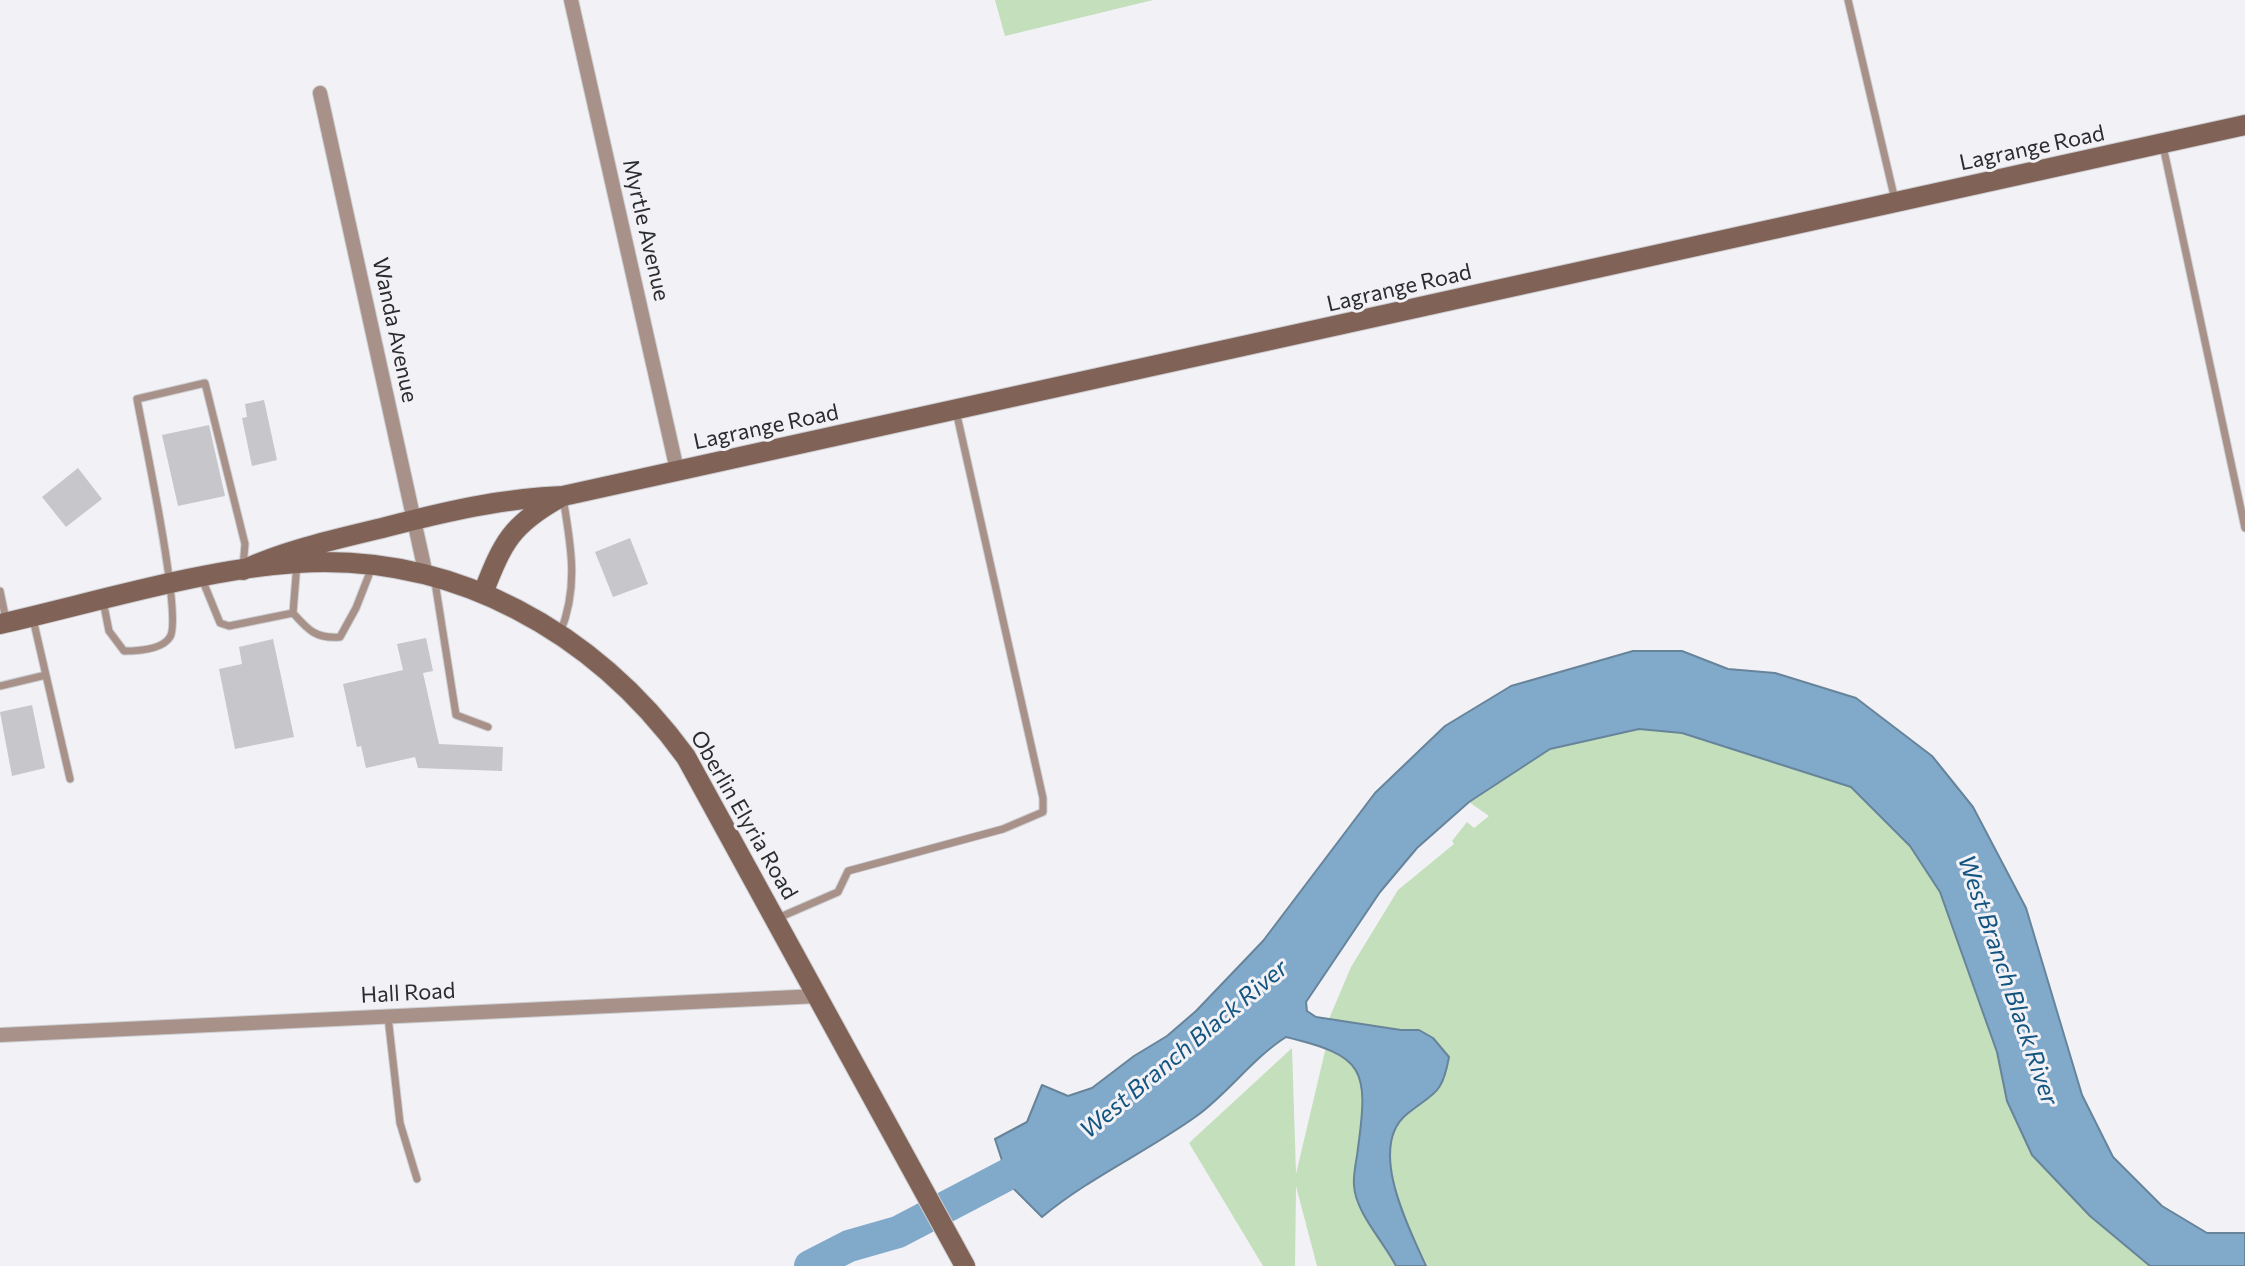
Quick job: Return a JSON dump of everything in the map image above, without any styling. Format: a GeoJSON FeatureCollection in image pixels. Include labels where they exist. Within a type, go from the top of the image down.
{"type":"FeatureCollection","features":[{"type":"Feature","properties":{"kind":"main road","name":"Lagrange Road"},"geometry":{"type":"LineString","coordinates":[[243,570],[284,552],[414,520],[521,497],[563,496],[2245,125]]}},
{"type":"Feature","properties":{"kind":"main road","name":"Lagrange Road"},"geometry":{"type":"LineString","coordinates":[[483,593],[512,531],[532,514],[563,496]]}},
{"type":"Feature","properties":{"kind":"main road","name":"Oberlin Elyria Road"},"geometry":{"type":"LineString","coordinates":[[3,623],[243,570],[297,563],[373,565],[431,576],[483,593],[560,633],[611,671],[664,726],[699,779],[965,1266]]}},
{"type":"Feature","properties":{"kind":"street","name":"Myrtle Avenue"},"geometry":{"type":"LineString","coordinates":[[571,0],[677,470]]}},
{"type":"Feature","properties":{"kind":"street","name":"Wanda Avenue"},"geometry":{"type":"LineString","coordinates":[[320,93],[414,520],[431,576]]}},
{"type":"Feature","properties":{"kind":"street","name":"Hall Road"},"geometry":{"type":"LineString","coordinates":[[0,1035],[818,996]]}},
{"type":"Feature","properties":{"kind":"lane"},"geometry":{"type":"LineString","coordinates":[[1848,0],[1896,202]]}},
{"type":"Feature","properties":{"kind":"lane"},"geometry":{"type":"LineString","coordinates":[[2162,144],[2245,528]]}},
{"type":"Feature","properties":{"kind":"lane"},"geometry":{"type":"LineString","coordinates":[[103,601],[115,643],[124,651],[159,646],[170,639],[173,629],[171,586],[137,399],[205,383],[218,423],[245,544],[243,570]]}},
{"type":"Feature","properties":{"kind":"lane"},"geometry":{"type":"LineString","coordinates":[[776,919],[838,892],[848,871],[1003,829],[1043,812],[1043,798],[956,411]]}},
{"type":"Feature","properties":{"kind":"lane"},"geometry":{"type":"LineString","coordinates":[[560,633],[570,609],[573,586],[563,496]]}},
{"type":"Feature","properties":{"kind":"lane"},"geometry":{"type":"LineString","coordinates":[[297,563],[293,613],[308,631],[323,639],[340,637],[356,608],[373,565]]}},
{"type":"Feature","properties":{"kind":"lane"},"geometry":{"type":"LineString","coordinates":[[431,576],[456,715],[488,727]]}},
{"type":"Feature","properties":{"kind":"lane"},"geometry":{"type":"LineString","coordinates":[[202,579],[220,623],[229,626],[293,613]]}},
{"type":"Feature","properties":{"kind":"lane"},"geometry":{"type":"LineString","coordinates":[[0,591],[3,623]]}},
{"type":"Feature","properties":{"kind":"lane"},"geometry":{"type":"LineString","coordinates":[[33,617],[70,779]]}},
{"type":"Feature","properties":{"kind":"lane"},"geometry":{"type":"LineString","coordinates":[[0,686],[46,675]]}},
{"type":"Feature","properties":{"kind":"lane"},"geometry":{"type":"LineString","coordinates":[[388,1017],[400,1123],[417,1179]]}},
{"type":"Feature","properties":{"kind":"green space"},"geometry":{"type":"Polygon","coordinates":[[[995,0],[1153,0],[1005,36],[995,0]]]}},
{"type":"Feature","properties":{"kind":"green space"},"geometry":{"type":"Polygon","coordinates":[[[1640,729],[1682,733],[1851,787],[1910,846],[1940,892],[1997,1052],[2007,1101],[2184,1266],[1317,1266],[1296,1186],[1295,1266],[1263,1266],[1189,1143],[1292,1048],[1296,1174],[1326,1047],[1329,1019],[1351,967],[1398,890],[1454,844],[1452,841],[1467,822],[1474,828],[1489,816],[1469,802],[1550,749],[1640,729]]]}},
{"type":"Feature","properties":{"kind":"water"},"geometry":{"type":"Polygon","coordinates":[[[1633,651],[1682,651],[1728,669],[1775,673],[1856,698],[1932,756],[1973,807],[2026,908],[2082,1095],[2113,1157],[2162,1206],[2207,1233],[2245,1233],[2245,1266],[2150,1266],[2090,1216],[2032,1155],[2007,1101],[1997,1052],[1940,892],[1910,846],[1851,787],[1682,733],[1639,729],[1550,749],[1469,802],[1417,848],[1380,892],[1306,1002],[1307,1011],[1316,1017],[1419,1030],[1433,1038],[1449,1057],[1440,1086],[1407,1114],[1395,1129],[1390,1147],[1395,1189],[1426,1266],[1396,1266],[1359,1206],[1354,1180],[1362,1100],[1361,1083],[1355,1070],[1346,1059],[1332,1051],[1286,1037],[1198,1115],[1079,1189],[1042,1217],[1010,1185],[995,1139],[1027,1122],[1042,1085],[1068,1096],[1092,1088],[1167,1036],[1196,1011],[1263,941],[1375,793],[1445,726],[1511,686],[1633,651]]]}},
{"type":"Feature","properties":{"kind":"building"},"geometry":{"type":"Polygon","coordinates":[[[264,400],[277,460],[252,466],[242,418],[247,417],[245,404],[264,400]]]}},
{"type":"Feature","properties":{"kind":"building"},"geometry":{"type":"Polygon","coordinates":[[[209,425],[225,496],[178,506],[162,435],[209,425]]]}},
{"type":"Feature","properties":{"kind":"building"},"geometry":{"type":"Polygon","coordinates":[[[78,468],[102,499],[66,527],[42,497],[78,468]]]}},
{"type":"Feature","properties":{"kind":"building"},"geometry":{"type":"Polygon","coordinates":[[[630,538],[648,584],[613,597],[595,552],[630,538]]]}},
{"type":"Feature","properties":{"kind":"building"},"geometry":{"type":"Polygon","coordinates":[[[426,638],[433,671],[423,673],[439,744],[503,747],[502,771],[418,768],[415,757],[366,768],[361,746],[357,747],[343,684],[403,670],[397,644],[426,638]]]}},
{"type":"Feature","properties":{"kind":"building"},"geometry":{"type":"Polygon","coordinates":[[[273,639],[294,737],[235,749],[219,669],[242,664],[239,647],[273,639]]]}},
{"type":"Feature","properties":{"kind":"building"},"geometry":{"type":"Polygon","coordinates":[[[32,705],[45,768],[12,776],[0,712],[32,705]]]}},
{"type":"Feature","properties":{"kind":"waterway","name":"West Branch Black River"},"geometry":{"type":"LineString","coordinates":[[810,1266],[849,1246],[898,1232],[1043,1156]]}}]}
